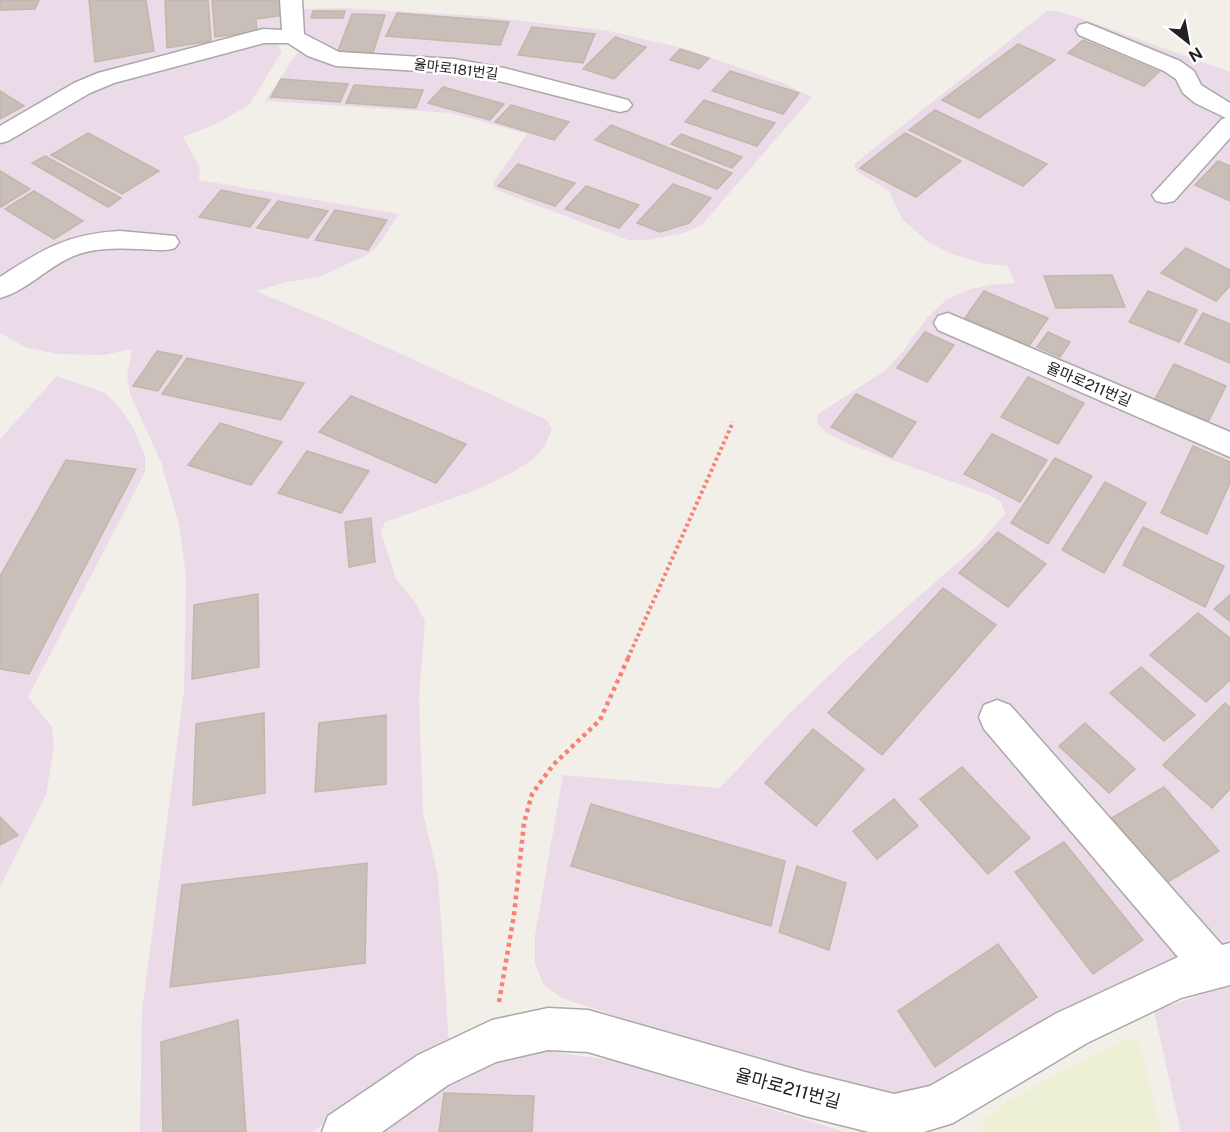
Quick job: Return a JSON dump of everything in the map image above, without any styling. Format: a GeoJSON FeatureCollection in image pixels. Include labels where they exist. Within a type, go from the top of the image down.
{"type":"FeatureCollection","features":[{"type":"Feature","properties":{"kind":"lane"},"geometry":{"type":"LineString","coordinates":[[291,0],[293,37]]}},
{"type":"Feature","properties":{"kind":"lane"},"geometry":{"type":"LineString","coordinates":[[1087,30],[1172,66],[1186,76],[1191,87],[1203,99],[1230,112]]}},
{"type":"Feature","properties":{"kind":"lane","name":"율마로181번길"},"geometry":{"type":"LineString","coordinates":[[0,136],[82,88],[106,78],[263,36],[293,37],[316,51],[336,59],[454,66],[504,75],[620,105]]}},
{"type":"Feature","properties":{"kind":"lane"},"geometry":{"type":"LineString","coordinates":[[1165,195],[1230,124]]}},
{"type":"Feature","properties":{"kind":"lane"},"geometry":{"type":"LineString","coordinates":[[0,289],[49,258],[74,247],[129,238],[166,242]]}},
{"type":"Feature","properties":{"kind":"lane","name":"율마로211번길"},"geometry":{"type":"LineString","coordinates":[[948,322],[1230,445]]}},
{"type":"Feature","properties":{"kind":"lane"},"geometry":{"type":"LineString","coordinates":[[997,717],[1222,966]]}},
{"type":"Feature","properties":{"kind":"lane","name":"율마로211번길"},"geometry":{"type":"LineString","coordinates":[[344,1132],[433,1070],[492,1041],[548,1029],[588,1031],[805,1094],[894,1116],[937,1107],[1072,1028],[1176,978],[1222,966]]}},
{"type":"Feature","properties":{"kind":"path"},"geometry":{"type":"LineString","coordinates":[[492,1041],[516,903],[524,820],[537,783],[555,763],[587,736],[600,720],[734,422]]}},
{"type":"Feature","properties":{"kind":"shaded area"},"geometry":{"type":"Polygon","coordinates":[[[0,0],[287,0],[285,32],[188,51],[0,129],[0,0]]]}},
{"type":"Feature","properties":{"kind":"shaded area"},"geometry":{"type":"Polygon","coordinates":[[[342,8],[480,16],[609,31],[686,49],[783,83],[812,97],[701,226],[681,234],[647,240],[628,240],[494,189],[493,183],[527,134],[451,113],[265,101],[301,47],[302,9],[342,8]]]}},
{"type":"Feature","properties":{"kind":"shaded area"},"geometry":{"type":"Polygon","coordinates":[[[1047,11],[1058,11],[1080,18],[1230,72],[1230,948],[925,1088],[894,1094],[851,1087],[752,1062],[562,998],[543,984],[535,963],[535,935],[563,775],[720,788],[787,716],[842,663],[977,546],[1005,514],[1001,502],[989,495],[848,444],[827,433],[817,423],[818,414],[886,370],[927,318],[946,300],[967,290],[1015,283],[1007,266],[980,263],[952,254],[929,243],[902,219],[889,191],[856,171],[854,164],[1047,11]]]}},
{"type":"Feature","properties":{"kind":"shaded area"},"geometry":{"type":"Polygon","coordinates":[[[268,41],[278,45],[282,51],[250,104],[216,124],[183,137],[200,168],[199,180],[399,214],[377,247],[367,255],[319,277],[286,282],[256,291],[547,420],[552,429],[545,446],[532,460],[513,472],[476,490],[385,522],[381,532],[396,579],[415,602],[425,621],[419,697],[423,813],[438,876],[449,1043],[376,1087],[312,1132],[140,1132],[142,1011],[184,691],[186,575],[179,525],[161,462],[130,394],[127,376],[132,349],[104,355],[57,354],[25,347],[0,333],[0,142],[104,82],[268,41]]]}},
{"type":"Feature","properties":{"kind":"shaded area"},"geometry":{"type":"Polygon","coordinates":[[[57,376],[105,393],[119,407],[133,427],[145,455],[145,472],[28,697],[52,727],[54,747],[46,795],[0,887],[0,439],[57,376]]]}},
{"type":"Feature","properties":{"kind":"shaded area"},"geometry":{"type":"Polygon","coordinates":[[[1230,985],[1230,1132],[1181,1132],[1154,1011],[1230,985]]]}},
{"type":"Feature","properties":{"kind":"shaded area"},"geometry":{"type":"Polygon","coordinates":[[[547,1051],[617,1061],[845,1132],[370,1132],[444,1084],[494,1060],[547,1051]]]}},
{"type":"Feature","properties":{"kind":"green space"},"geometry":{"type":"Polygon","coordinates":[[[1132,1037],[1140,1043],[1162,1132],[981,1132],[984,1121],[1002,1105],[1066,1069],[1132,1037]]]}},
{"type":"Feature","properties":{"kind":"building"},"geometry":{"type":"Polygon","coordinates":[[[0,0],[39,0],[35,9],[0,10],[0,0]]]}},
{"type":"Feature","properties":{"kind":"building"},"geometry":{"type":"Polygon","coordinates":[[[89,0],[146,0],[154,51],[95,62],[89,0]]]}},
{"type":"Feature","properties":{"kind":"building"},"geometry":{"type":"Polygon","coordinates":[[[165,0],[208,0],[211,41],[167,48],[165,0]]]}},
{"type":"Feature","properties":{"kind":"building"},"geometry":{"type":"Polygon","coordinates":[[[212,0],[282,0],[284,15],[256,19],[257,32],[215,37],[212,0]]]}},
{"type":"Feature","properties":{"kind":"building"},"geometry":{"type":"Polygon","coordinates":[[[313,11],[345,11],[343,18],[311,18],[313,11]]]}},
{"type":"Feature","properties":{"kind":"building"},"geometry":{"type":"Polygon","coordinates":[[[397,13],[509,22],[500,45],[386,36],[397,13]]]}},
{"type":"Feature","properties":{"kind":"building"},"geometry":{"type":"Polygon","coordinates":[[[352,14],[385,15],[373,53],[338,51],[352,14]]]}},
{"type":"Feature","properties":{"kind":"building"},"geometry":{"type":"Polygon","coordinates":[[[532,27],[595,34],[583,63],[518,55],[532,27]]]}},
{"type":"Feature","properties":{"kind":"building"},"geometry":{"type":"Polygon","coordinates":[[[615,37],[646,47],[614,79],[583,69],[615,37]]]}},
{"type":"Feature","properties":{"kind":"building"},"geometry":{"type":"Polygon","coordinates":[[[1083,40],[1159,72],[1144,86],[1068,53],[1083,40]]]}},
{"type":"Feature","properties":{"kind":"building"},"geometry":{"type":"Polygon","coordinates":[[[1018,44],[1055,60],[979,118],[942,100],[1018,44]]]}},
{"type":"Feature","properties":{"kind":"building"},"geometry":{"type":"Polygon","coordinates":[[[680,49],[709,58],[699,69],[670,60],[680,49]]]}},
{"type":"Feature","properties":{"kind":"building"},"geometry":{"type":"Polygon","coordinates":[[[730,71],[799,93],[783,114],[712,91],[730,71]]]}},
{"type":"Feature","properties":{"kind":"building"},"geometry":{"type":"Polygon","coordinates":[[[281,79],[348,84],[340,102],[271,97],[281,79]]]}},
{"type":"Feature","properties":{"kind":"building"},"geometry":{"type":"Polygon","coordinates":[[[354,85],[423,90],[416,108],[346,103],[354,85]]]}},
{"type":"Feature","properties":{"kind":"building"},"geometry":{"type":"Polygon","coordinates":[[[443,87],[504,104],[490,120],[428,103],[443,87]]]}},
{"type":"Feature","properties":{"kind":"building"},"geometry":{"type":"Polygon","coordinates":[[[0,91],[24,106],[0,119],[0,91]]]}},
{"type":"Feature","properties":{"kind":"building"},"geometry":{"type":"Polygon","coordinates":[[[704,100],[775,123],[757,146],[685,122],[704,100]]]}},
{"type":"Feature","properties":{"kind":"building"},"geometry":{"type":"Polygon","coordinates":[[[511,105],[569,122],[554,140],[495,122],[511,105]]]}},
{"type":"Feature","properties":{"kind":"building"},"geometry":{"type":"Polygon","coordinates":[[[935,110],[1047,164],[1023,186],[909,130],[935,110]]]}},
{"type":"Feature","properties":{"kind":"building"},"geometry":{"type":"Polygon","coordinates":[[[611,125],[732,173],[717,189],[595,140],[611,125]]]}},
{"type":"Feature","properties":{"kind":"building"},"geometry":{"type":"Polygon","coordinates":[[[88,133],[159,171],[122,194],[51,155],[88,133]]]}},
{"type":"Feature","properties":{"kind":"building"},"geometry":{"type":"Polygon","coordinates":[[[905,133],[961,161],[916,197],[860,168],[905,133]]]}},
{"type":"Feature","properties":{"kind":"building"},"geometry":{"type":"Polygon","coordinates":[[[681,134],[742,157],[732,168],[671,144],[681,134]]]}},
{"type":"Feature","properties":{"kind":"building"},"geometry":{"type":"Polygon","coordinates":[[[45,156],[121,198],[108,207],[32,163],[45,156]]]}},
{"type":"Feature","properties":{"kind":"building"},"geometry":{"type":"Polygon","coordinates":[[[1218,161],[1230,166],[1230,201],[1195,185],[1218,161]]]}},
{"type":"Feature","properties":{"kind":"building"},"geometry":{"type":"Polygon","coordinates":[[[518,164],[575,183],[555,206],[498,186],[518,164]]]}},
{"type":"Feature","properties":{"kind":"building"},"geometry":{"type":"Polygon","coordinates":[[[0,171],[30,189],[1,207],[0,207],[0,171]]]}},
{"type":"Feature","properties":{"kind":"building"},"geometry":{"type":"Polygon","coordinates":[[[673,184],[711,198],[689,223],[660,232],[637,223],[673,184]]]}},
{"type":"Feature","properties":{"kind":"building"},"geometry":{"type":"Polygon","coordinates":[[[586,186],[639,205],[619,228],[565,209],[586,186]]]}},
{"type":"Feature","properties":{"kind":"building"},"geometry":{"type":"Polygon","coordinates":[[[221,190],[270,200],[250,227],[199,217],[221,190]]]}},
{"type":"Feature","properties":{"kind":"building"},"geometry":{"type":"Polygon","coordinates":[[[34,191],[83,221],[54,239],[5,209],[34,191]]]}},
{"type":"Feature","properties":{"kind":"building"},"geometry":{"type":"Polygon","coordinates":[[[278,201],[328,211],[308,238],[257,228],[278,201]]]}},
{"type":"Feature","properties":{"kind":"building"},"geometry":{"type":"Polygon","coordinates":[[[335,210],[387,220],[368,250],[315,240],[335,210]]]}},
{"type":"Feature","properties":{"kind":"building"},"geometry":{"type":"Polygon","coordinates":[[[1186,248],[1230,270],[1230,286],[1216,301],[1161,273],[1186,248]]]}},
{"type":"Feature","properties":{"kind":"building"},"geometry":{"type":"Polygon","coordinates":[[[1112,275],[1125,307],[1056,308],[1044,276],[1112,275]]]}},
{"type":"Feature","properties":{"kind":"building"},"geometry":{"type":"Polygon","coordinates":[[[984,291],[1048,318],[1029,346],[965,318],[984,291]]]}},
{"type":"Feature","properties":{"kind":"building"},"geometry":{"type":"Polygon","coordinates":[[[1148,291],[1197,310],[1179,342],[1129,322],[1148,291]]]}},
{"type":"Feature","properties":{"kind":"building"},"geometry":{"type":"Polygon","coordinates":[[[1203,313],[1230,324],[1230,363],[1185,344],[1203,313]]]}},
{"type":"Feature","properties":{"kind":"building"},"geometry":{"type":"Polygon","coordinates":[[[925,332],[954,345],[927,382],[897,368],[925,332]]]}},
{"type":"Feature","properties":{"kind":"building"},"geometry":{"type":"Polygon","coordinates":[[[1048,332],[1070,342],[1060,357],[1037,347],[1048,332]]]}},
{"type":"Feature","properties":{"kind":"building"},"geometry":{"type":"Polygon","coordinates":[[[157,351],[182,356],[158,391],[133,386],[157,351]]]}},
{"type":"Feature","properties":{"kind":"building"},"geometry":{"type":"Polygon","coordinates":[[[187,358],[304,383],[281,420],[162,394],[187,358]]]}},
{"type":"Feature","properties":{"kind":"building"},"geometry":{"type":"Polygon","coordinates":[[[1174,364],[1226,386],[1208,422],[1155,399],[1174,364]]]}},
{"type":"Feature","properties":{"kind":"building"},"geometry":{"type":"Polygon","coordinates":[[[1028,377],[1084,403],[1058,444],[1001,417],[1028,377]]]}},
{"type":"Feature","properties":{"kind":"building"},"geometry":{"type":"Polygon","coordinates":[[[856,394],[916,422],[892,457],[831,427],[856,394]]]}},
{"type":"Feature","properties":{"kind":"building"},"geometry":{"type":"Polygon","coordinates":[[[351,396],[466,444],[436,483],[319,432],[351,396]]]}},
{"type":"Feature","properties":{"kind":"building"},"geometry":{"type":"Polygon","coordinates":[[[220,423],[282,442],[251,485],[188,465],[220,423]]]}},
{"type":"Feature","properties":{"kind":"building"},"geometry":{"type":"Polygon","coordinates":[[[992,434],[1047,460],[1020,502],[964,474],[992,434]]]}},
{"type":"Feature","properties":{"kind":"building"},"geometry":{"type":"Polygon","coordinates":[[[1193,446],[1230,462],[1230,483],[1207,534],[1161,513],[1193,446]]]}},
{"type":"Feature","properties":{"kind":"building"},"geometry":{"type":"Polygon","coordinates":[[[307,451],[369,471],[341,513],[278,493],[307,451]]]}},
{"type":"Feature","properties":{"kind":"building"},"geometry":{"type":"Polygon","coordinates":[[[1055,458],[1092,476],[1048,544],[1011,523],[1055,458]]]}},
{"type":"Feature","properties":{"kind":"building"},"geometry":{"type":"Polygon","coordinates":[[[66,460],[136,469],[29,674],[0,669],[0,576],[66,460]]]}},
{"type":"Feature","properties":{"kind":"building"},"geometry":{"type":"Polygon","coordinates":[[[1105,482],[1146,503],[1104,573],[1062,550],[1105,482]]]}},
{"type":"Feature","properties":{"kind":"building"},"geometry":{"type":"Polygon","coordinates":[[[371,518],[375,562],[349,567],[345,522],[371,518]]]}},
{"type":"Feature","properties":{"kind":"building"},"geometry":{"type":"Polygon","coordinates":[[[1143,527],[1224,566],[1205,607],[1123,565],[1143,527]]]}},
{"type":"Feature","properties":{"kind":"building"},"geometry":{"type":"Polygon","coordinates":[[[998,532],[1046,564],[1008,607],[959,573],[998,532]]]}},
{"type":"Feature","properties":{"kind":"building"},"geometry":{"type":"Polygon","coordinates":[[[943,588],[996,625],[882,755],[828,713],[943,588]]]}},
{"type":"Feature","properties":{"kind":"building"},"geometry":{"type":"Polygon","coordinates":[[[258,594],[259,667],[192,679],[194,605],[258,594]]]}},
{"type":"Feature","properties":{"kind":"building"},"geometry":{"type":"Polygon","coordinates":[[[1230,595],[1230,621],[1214,609],[1230,595]]]}},
{"type":"Feature","properties":{"kind":"building"},"geometry":{"type":"Polygon","coordinates":[[[1198,613],[1230,638],[1230,680],[1206,702],[1150,655],[1198,613]]]}},
{"type":"Feature","properties":{"kind":"building"},"geometry":{"type":"Polygon","coordinates":[[[1141,667],[1195,715],[1164,741],[1110,693],[1141,667]]]}},
{"type":"Feature","properties":{"kind":"building"},"geometry":{"type":"Polygon","coordinates":[[[1225,703],[1230,707],[1230,789],[1212,808],[1163,765],[1225,703]]]}},
{"type":"Feature","properties":{"kind":"building"},"geometry":{"type":"Polygon","coordinates":[[[264,713],[265,793],[193,805],[196,724],[264,713]]]}},
{"type":"Feature","properties":{"kind":"building"},"geometry":{"type":"Polygon","coordinates":[[[386,715],[386,784],[315,792],[319,723],[386,715]]]}},
{"type":"Feature","properties":{"kind":"building"},"geometry":{"type":"Polygon","coordinates":[[[1085,723],[1135,769],[1109,793],[1059,746],[1085,723]]]}},
{"type":"Feature","properties":{"kind":"building"},"geometry":{"type":"Polygon","coordinates":[[[813,729],[864,769],[816,826],[765,783],[813,729]]]}},
{"type":"Feature","properties":{"kind":"building"},"geometry":{"type":"Polygon","coordinates":[[[962,767],[1030,838],[988,874],[920,799],[962,767]]]}},
{"type":"Feature","properties":{"kind":"building"},"geometry":{"type":"Polygon","coordinates":[[[1164,787],[1219,851],[1166,883],[1112,818],[1164,787]]]}},
{"type":"Feature","properties":{"kind":"building"},"geometry":{"type":"Polygon","coordinates":[[[894,799],[918,826],[877,859],[853,831],[894,799]]]}},
{"type":"Feature","properties":{"kind":"building"},"geometry":{"type":"Polygon","coordinates":[[[591,804],[785,861],[771,926],[571,866],[591,804]]]}},
{"type":"Feature","properties":{"kind":"building"},"geometry":{"type":"Polygon","coordinates":[[[0,817],[18,835],[0,845],[0,817]]]}},
{"type":"Feature","properties":{"kind":"building"},"geometry":{"type":"Polygon","coordinates":[[[1064,842],[1143,940],[1093,974],[1015,872],[1064,842]]]}},
{"type":"Feature","properties":{"kind":"building"},"geometry":{"type":"Polygon","coordinates":[[[367,863],[365,963],[170,987],[182,885],[367,863]]]}},
{"type":"Feature","properties":{"kind":"building"},"geometry":{"type":"Polygon","coordinates":[[[797,866],[846,883],[829,950],[779,932],[797,866]]]}},
{"type":"Feature","properties":{"kind":"building"},"geometry":{"type":"Polygon","coordinates":[[[998,944],[1037,997],[935,1067],[898,1011],[998,944]]]}},
{"type":"Feature","properties":{"kind":"building"},"geometry":{"type":"Polygon","coordinates":[[[238,1020],[246,1132],[163,1132],[161,1042],[238,1020]]]}},
{"type":"Feature","properties":{"kind":"building"},"geometry":{"type":"Polygon","coordinates":[[[444,1093],[534,1096],[532,1132],[439,1132],[444,1093]]]}}]}
